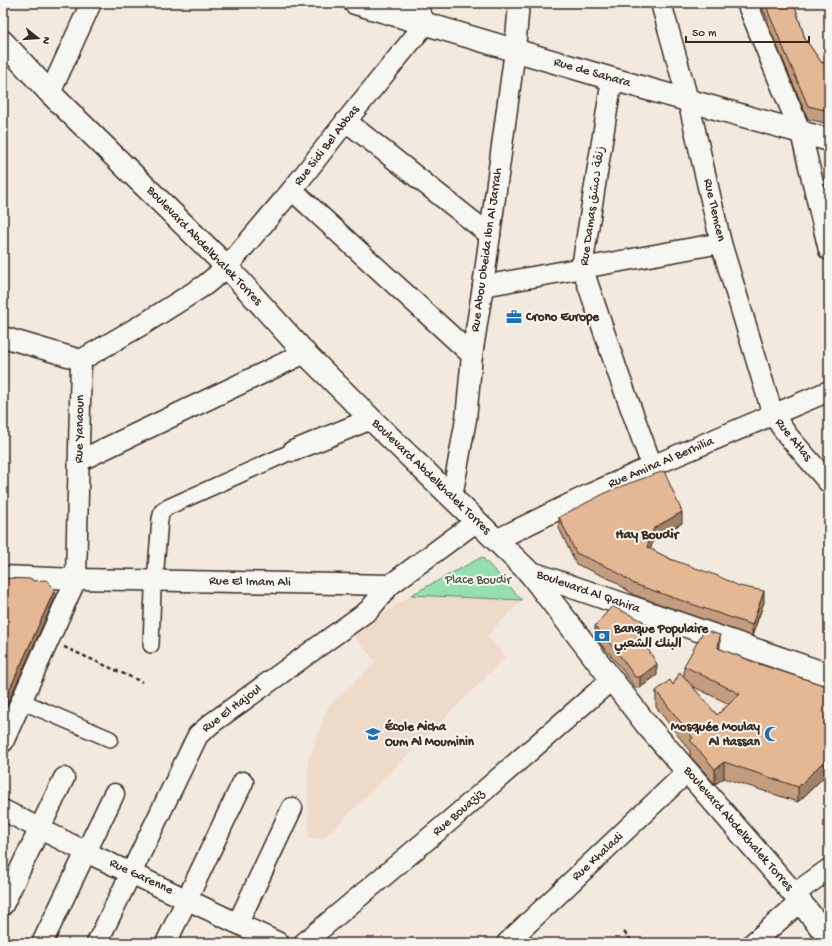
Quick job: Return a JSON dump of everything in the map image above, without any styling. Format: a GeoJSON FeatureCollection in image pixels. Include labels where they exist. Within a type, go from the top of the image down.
{"type":"FeatureCollection","features":[{"type":"Feature","properties":{"kind":"main road","name":"Rue de Sahara"},"geometry":{"type":"LineString","coordinates":[[355,3],[612,79],[829,140]]}},
{"type":"Feature","properties":{"kind":"main road","name":"Boulevard Abdelkhalek Torres"},"geometry":{"type":"LineString","coordinates":[[3,42],[50,93],[227,267],[306,353],[370,419],[529,572],[646,724],[797,898],[829,938]]}},
{"type":"Feature","properties":{"kind":"main road","name":"Boulevard Al Qahira"},"geometry":{"type":"LineString","coordinates":[[529,572],[829,675]]}},
{"type":"Feature","properties":{"kind":"street"},"geometry":{"type":"LineString","coordinates":[[50,93],[91,3]]}},
{"type":"Feature","properties":{"kind":"street"},"geometry":{"type":"LineString","coordinates":[[413,3],[426,23]]}},
{"type":"Feature","properties":{"kind":"street","name":"Rue Abou Obeida Ibn Al Jarrah"},"geometry":{"type":"LineString","coordinates":[[452,497],[466,419],[472,355],[484,286],[515,50],[519,3]]}},
{"type":"Feature","properties":{"kind":"street","name":"Rue Tlemcen"},"geometry":{"type":"LineString","coordinates":[[662,3],[688,100],[721,243],[773,415]]}},
{"type":"Feature","properties":{"kind":"street"},"geometry":{"type":"LineString","coordinates":[[747,3],[801,133],[829,250]]}},
{"type":"Feature","properties":{"kind":"street","name":"Rue Sidi Bel Abbas"},"geometry":{"type":"LineString","coordinates":[[81,360],[145,323],[205,285],[227,267],[292,190],[426,23]]}},
{"type":"Feature","properties":{"kind":"street","name":"Rue Damas زنقة دمشق"},"geometry":{"type":"LineString","coordinates":[[612,79],[582,267],[618,373],[652,466]]}},
{"type":"Feature","properties":{"kind":"street"},"geometry":{"type":"LineString","coordinates":[[346,121],[490,235]]}},
{"type":"Feature","properties":{"kind":"street"},"geometry":{"type":"LineString","coordinates":[[292,190],[472,355]]}},
{"type":"Feature","properties":{"kind":"street"},"geometry":{"type":"LineString","coordinates":[[484,286],[721,243]]}},
{"type":"Feature","properties":{"kind":"street"},"geometry":{"type":"LineString","coordinates":[[3,337],[81,360]]}},
{"type":"Feature","properties":{"kind":"street"},"geometry":{"type":"LineString","coordinates":[[79,461],[306,353]]}},
{"type":"Feature","properties":{"kind":"street","name":"Rue Yanaoun"},"geometry":{"type":"LineString","coordinates":[[76,579],[81,360]]}},
{"type":"Feature","properties":{"kind":"street","name":"Rue Amina Al Berhilia"},"geometry":{"type":"LineString","coordinates":[[496,540],[588,494],[829,391]]}},
{"type":"Feature","properties":{"kind":"street","name":"Rue Atlas"},"geometry":{"type":"LineString","coordinates":[[773,415],[788,436],[829,483]]}},
{"type":"Feature","properties":{"kind":"street"},"geometry":{"type":"LineString","coordinates":[[151,645],[153,590],[162,511],[168,506],[370,419]]}},
{"type":"Feature","properties":{"kind":"street"},"geometry":{"type":"LineString","coordinates":[[390,585],[477,521]]}},
{"type":"Feature","properties":{"kind":"street","name":"Rue El Imam Ali"},"geometry":{"type":"LineString","coordinates":[[3,576],[155,581],[390,585]]}},
{"type":"Feature","properties":{"kind":"street"},"geometry":{"type":"LineString","coordinates":[[3,742],[76,579]]}},
{"type":"Feature","properties":{"kind":"street","name":"Rue El Hajoul"},"geometry":{"type":"LineString","coordinates":[[97,943],[198,735],[212,723],[369,610],[390,585]]}},
{"type":"Feature","properties":{"kind":"street","name":"Rue Bouaziz"},"geometry":{"type":"LineString","coordinates":[[304,943],[453,818],[611,680]]}},
{"type":"Feature","properties":{"kind":"street"},"geometry":{"type":"LineString","coordinates":[[21,701],[110,739]]}},
{"type":"Feature","properties":{"kind":"street","name":"Rue Khaladi"},"geometry":{"type":"LineString","coordinates":[[507,943],[688,771]]}},
{"type":"Feature","properties":{"kind":"street"},"geometry":{"type":"LineString","coordinates":[[3,905],[64,778]]}},
{"type":"Feature","properties":{"kind":"street"},"geometry":{"type":"LineString","coordinates":[[166,943],[243,782]]}},
{"type":"Feature","properties":{"kind":"street"},"geometry":{"type":"LineString","coordinates":[[42,943],[114,794]]}},
{"type":"Feature","properties":{"kind":"street"},"geometry":{"type":"LineString","coordinates":[[238,923],[292,808]]}},
{"type":"Feature","properties":{"kind":"street","name":"Rue Garenne"},"geometry":{"type":"LineString","coordinates":[[3,810],[86,852],[238,923],[256,938],[279,943]]}},
{"type":"Feature","properties":{"kind":"street"},"geometry":{"type":"LineString","coordinates":[[753,943],[797,898],[829,869]]}},
{"type":"Feature","properties":{"kind":"path"},"geometry":{"type":"LineString","coordinates":[[49,640],[142,682]]}},
{"type":"Feature","properties":{"kind":"path"},"geometry":{"type":"LineString","coordinates":[[624,932],[633,943]]}},
{"type":"Feature","properties":{"kind":"shaded area","name":"École Aicha Oum Al Mouminin"},"geometry":{"type":"Polygon","coordinates":[[[411,595],[522,600],[487,636],[506,657],[324,838],[309,839],[308,761],[328,707],[376,662],[353,635],[411,595]]]}},
{"type":"Feature","properties":{"kind":"green space","name":"Place Boudir"},"geometry":{"type":"Polygon","coordinates":[[[482,557],[522,600],[411,595],[482,557]]]}},
{"type":"Feature","properties":{"kind":"building"},"geometry":{"type":"Polygon","coordinates":[[[766,3],[794,3],[805,39],[822,63],[829,62],[829,111],[808,106],[769,14],[766,3]]]}},
{"type":"Feature","properties":{"kind":"building"},"geometry":{"type":"Polygon","coordinates":[[[664,471],[682,512],[654,528],[647,547],[670,559],[718,576],[739,586],[764,591],[752,625],[634,584],[614,570],[576,553],[559,517],[613,489],[664,471]]]}},
{"type":"Feature","properties":{"kind":"building"},"geometry":{"type":"Polygon","coordinates":[[[3,578],[32,579],[33,581],[46,580],[55,589],[3,704],[3,625],[6,619],[3,617],[3,600],[5,596],[3,595],[3,578]]]}},
{"type":"Feature","properties":{"kind":"building"},"geometry":{"type":"Polygon","coordinates":[[[612,606],[643,621],[637,631],[657,664],[640,677],[635,677],[621,657],[595,626],[612,606]]]}},
{"type":"Feature","properties":{"kind":"building"},"geometry":{"type":"Polygon","coordinates":[[[704,630],[720,635],[718,648],[759,664],[829,687],[829,749],[825,760],[798,787],[724,762],[715,769],[690,740],[693,738],[656,691],[670,680],[673,685],[680,672],[717,715],[740,694],[684,666],[704,630]]]}},
{"type":"Feature","properties":{"kind":"place","name":"Crono Europe"},"geometry":{"type":"Point","coordinates":[514,317]}},
{"type":"Feature","properties":{"kind":"place","name":"Banque Populaire البنك الشعبي"},"geometry":{"type":"Point","coordinates":[602,636]}},
{"type":"Feature","properties":{"kind":"place","name":"École Aicha Oum Al Mouminin"},"geometry":{"type":"Point","coordinates":[373,734]}},
{"type":"Feature","properties":{"kind":"place","name":"Mosquée Moulay Al Hassan"},"geometry":{"type":"Point","coordinates":[772,734]}},
{"type":"Feature","properties":{"kind":"district","name":"Hay Boudir"},"geometry":{"type":"Point","coordinates":[647,535]}}]}
